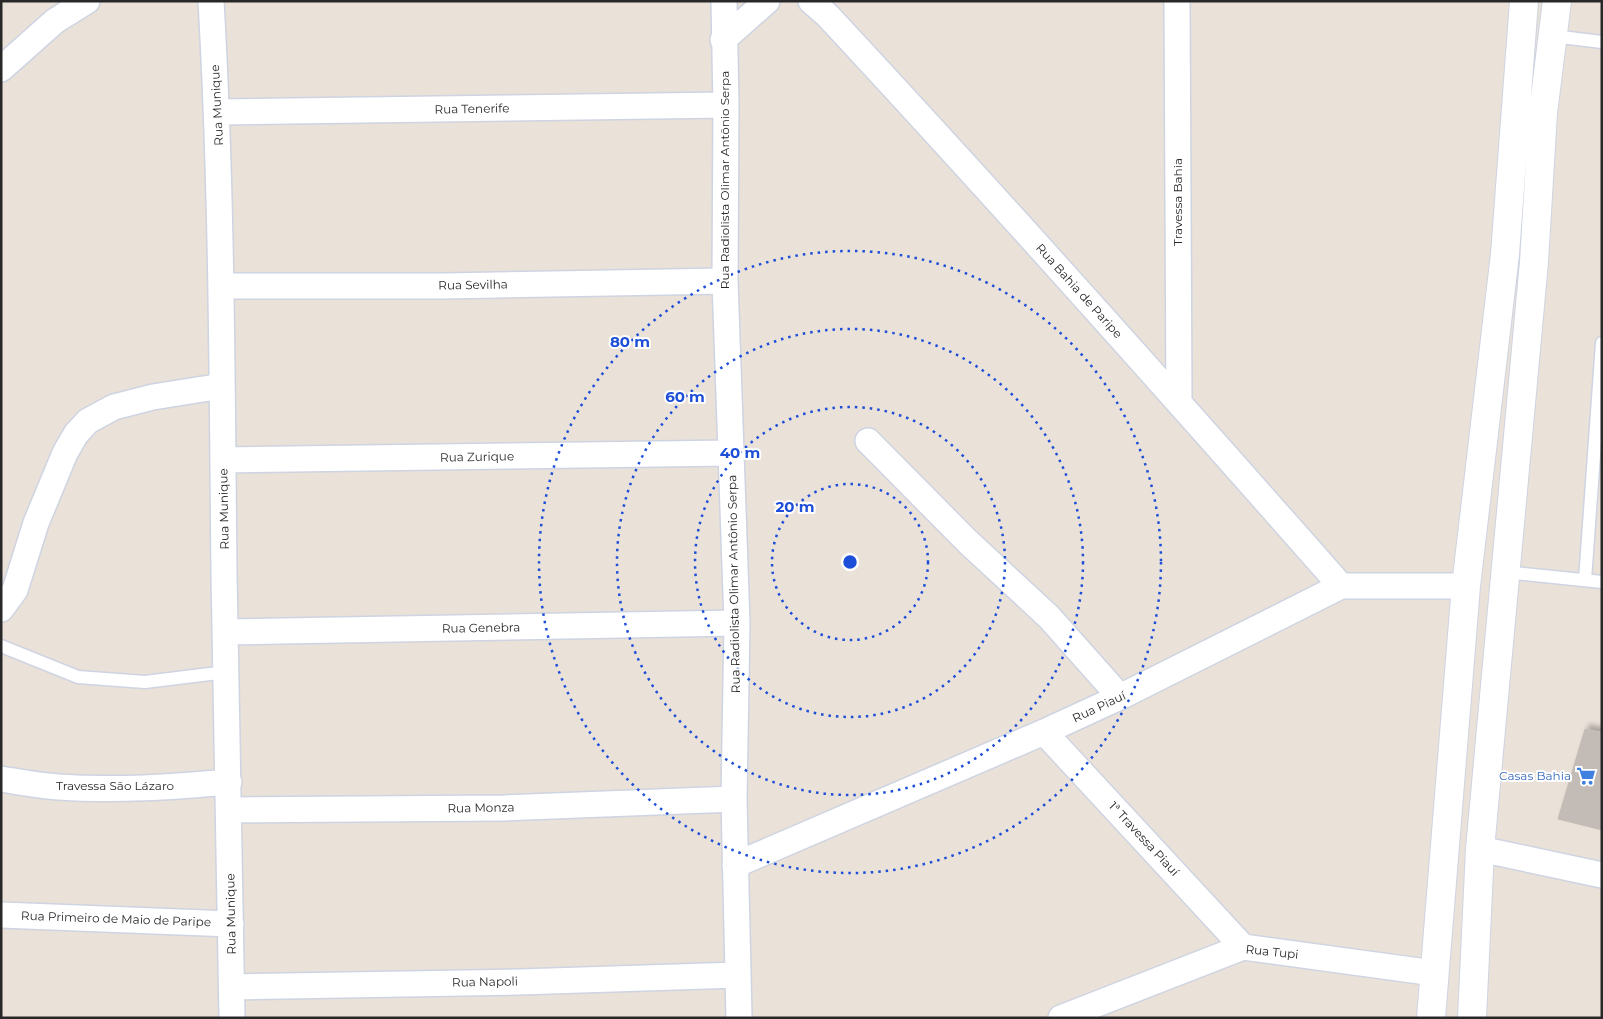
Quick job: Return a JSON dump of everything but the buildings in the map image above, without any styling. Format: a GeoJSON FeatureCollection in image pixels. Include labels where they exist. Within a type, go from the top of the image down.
{"type":"FeatureCollection","features":[{"type":"Feature","properties":{"kind":"main road"},"geometry":{"type":"LineString","coordinates":[[1431,1018],[1466,586],[1505,254],[1524,1]]}},
{"type":"Feature","properties":{"kind":"main road"},"geometry":{"type":"LineString","coordinates":[[1472,1018],[1480,849],[1534,262],[1543,113],[1557,1]]}},
{"type":"Feature","properties":{"kind":"street"},"geometry":{"type":"LineString","coordinates":[[1,69],[55,22],[87,1]]}},
{"type":"Feature","properties":{"kind":"street","name":"Rua Munique"},"geometry":{"type":"LineString","coordinates":[[211,1],[218,112],[222,286],[225,632],[232,1018]]}},
{"type":"Feature","properties":{"kind":"street","name":"Rua Radiolista Olimar Antônio Serpa"},"geometry":{"type":"LineString","coordinates":[[724,1],[723,40],[726,105],[725,281],[737,623],[734,799],[739,1018]]}},
{"type":"Feature","properties":{"kind":"street"},"geometry":{"type":"LineString","coordinates":[[723,40],[767,1]]}},
{"type":"Feature","properties":{"kind":"street","name":"Rua Bahia de Paripe"},"geometry":{"type":"LineString","coordinates":[[811,1],[828,16],[937,133],[1179,402],[1341,586]]}},
{"type":"Feature","properties":{"kind":"street","name":"Travessa Bahia"},"geometry":{"type":"LineString","coordinates":[[1177,1],[1179,402]]}},
{"type":"Feature","properties":{"kind":"street","name":"Rua Tenerife"},"geometry":{"type":"LineString","coordinates":[[218,112],[726,105]]}},
{"type":"Feature","properties":{"kind":"street","name":"Rua Sevilha"},"geometry":{"type":"LineString","coordinates":[[222,286],[444,286],[725,281]]}},
{"type":"Feature","properties":{"kind":"street"},"geometry":{"type":"LineString","coordinates":[[1,609],[15,590],[36,523],[65,453],[76,434],[88,422],[114,407],[153,397],[222,386]]}},
{"type":"Feature","properties":{"kind":"street"},"geometry":{"type":"LineString","coordinates":[[868,441],[968,542],[1049,617],[1120,697]]}},
{"type":"Feature","properties":{"kind":"street","name":"Rua Zurique"},"geometry":{"type":"LineString","coordinates":[[223,460],[732,453]]}},
{"type":"Feature","properties":{"kind":"street","name":"Rua Piauí"},"geometry":{"type":"LineString","coordinates":[[735,865],[1044,732],[1120,697],[1341,586],[1466,586]]}},
{"type":"Feature","properties":{"kind":"street","name":"Rua Genebra"},"geometry":{"type":"LineString","coordinates":[[225,632],[737,623]]}},
{"type":"Feature","properties":{"kind":"street","name":"1ª Travessa Piauí"},"geometry":{"type":"LineString","coordinates":[[1044,732],[1243,947]]}},
{"type":"Feature","properties":{"kind":"street","name":"Travessa São Lázaro"},"geometry":{"type":"LineString","coordinates":[[1,779],[57,787],[94,788],[166,787],[228,782]]}},
{"type":"Feature","properties":{"kind":"street","name":"Rua Monza"},"geometry":{"type":"LineString","coordinates":[[229,810],[504,808],[734,799]]}},
{"type":"Feature","properties":{"kind":"street"},"geometry":{"type":"LineString","coordinates":[[1480,849],[1602,875]]}},
{"type":"Feature","properties":{"kind":"street","name":"Rua Primeiro de Maio de Paripe"},"geometry":{"type":"LineString","coordinates":[[1,915],[230,924]]}},
{"type":"Feature","properties":{"kind":"street","name":"Rua Tupi"},"geometry":{"type":"LineString","coordinates":[[1062,1018],[1243,947],[1434,973]]}},
{"type":"Feature","properties":{"kind":"street","name":"Rua Napoli"},"geometry":{"type":"LineString","coordinates":[[232,987],[509,982],[738,975]]}},
{"type":"Feature","properties":{"kind":"lane"},"geometry":{"type":"LineString","coordinates":[[1553,36],[1602,42]]}},
{"type":"Feature","properties":{"kind":"lane"},"geometry":{"type":"LineString","coordinates":[[1585,580],[1602,343]]}},
{"type":"Feature","properties":{"kind":"lane"},"geometry":{"type":"LineString","coordinates":[[1505,572],[1602,582]]}},
{"type":"Feature","properties":{"kind":"lane"},"geometry":{"type":"LineString","coordinates":[[1,646],[78,677],[144,682],[226,672]]}},
{"type":"Feature","properties":{"kind":"place","name":"Casas Bahia"},"geometry":{"type":"Point","coordinates":[1586,776]}}]}
